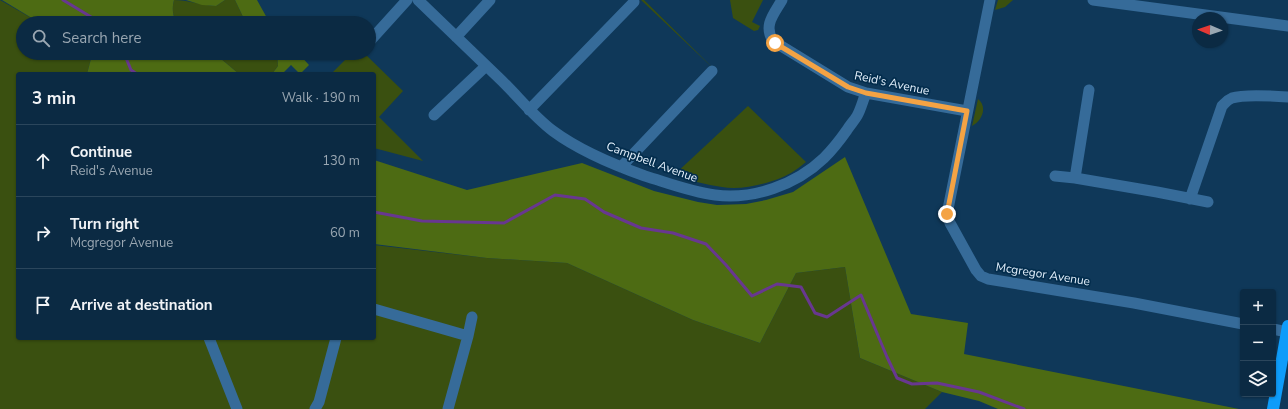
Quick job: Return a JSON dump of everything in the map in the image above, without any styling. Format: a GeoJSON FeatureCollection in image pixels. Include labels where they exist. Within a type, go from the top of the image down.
{"type":"FeatureCollection","features":[{"type":"Feature","properties":{"kind":"main road"},"geometry":{"type":"LineString","coordinates":[[1273,409],[1285,362],[1287,329]]}},
{"type":"Feature","properties":{"kind":"street"},"geometry":{"type":"LineString","coordinates":[[376,34],[407,0]]}},
{"type":"Feature","properties":{"kind":"street","name":"Campbell Avenue"},"geometry":{"type":"LineString","coordinates":[[418,0],[529,110],[562,138],[621,167],[698,192],[737,196],[755,194],[776,188],[801,175],[823,159],[839,141],[858,115],[866,93]]}},
{"type":"Feature","properties":{"kind":"street"},"geometry":{"type":"LineString","coordinates":[[456,36],[490,0]]}},
{"type":"Feature","properties":{"kind":"street","name":"Reid's Avenue"},"geometry":{"type":"LineString","coordinates":[[782,0],[769,23],[768,28],[773,41],[848,87],[866,93],[967,111]]}},
{"type":"Feature","properties":{"kind":"street","name":"Mcgregor Avenue"},"geometry":{"type":"LineString","coordinates":[[990,0],[947,214],[948,219],[976,270],[981,276],[988,278],[1134,303],[1240,323]]}},
{"type":"Feature","properties":{"kind":"street"},"geometry":{"type":"LineString","coordinates":[[1094,0],[1288,26]]}},
{"type":"Feature","properties":{"kind":"street"},"geometry":{"type":"LineString","coordinates":[[529,110],[634,2]]}},
{"type":"Feature","properties":{"kind":"street"},"geometry":{"type":"LineString","coordinates":[[434,115],[486,66]]}},
{"type":"Feature","properties":{"kind":"street"},"geometry":{"type":"LineString","coordinates":[[621,167],[712,71]]}},
{"type":"Feature","properties":{"kind":"street"},"geometry":{"type":"LineString","coordinates":[[1075,178],[1090,90]]}},
{"type":"Feature","properties":{"kind":"street"},"geometry":{"type":"LineString","coordinates":[[1190,198],[1224,103],[1231,98],[1240,97],[1288,96]]}},
{"type":"Feature","properties":{"kind":"street"},"geometry":{"type":"LineString","coordinates":[[1055,176],[1075,178],[1208,202]]}},
{"type":"Feature","properties":{"kind":"street"},"geometry":{"type":"LineString","coordinates":[[376,310],[468,336]]}},
{"type":"Feature","properties":{"kind":"street"},"geometry":{"type":"LineString","coordinates":[[448,409],[472,317]]}},
{"type":"Feature","properties":{"kind":"street"},"geometry":{"type":"LineString","coordinates":[[1276,329],[1287,329]]}},
{"type":"Feature","properties":{"kind":"street"},"geometry":{"type":"LineString","coordinates":[[210,340],[237,409]]}},
{"type":"Feature","properties":{"kind":"street"},"geometry":{"type":"LineString","coordinates":[[315,409],[319,402],[335,340]]}},
{"type":"Feature","properties":{"kind":"green space"},"geometry":{"type":"Polygon","coordinates":[[[0,0],[28,16],[16,16],[16,60],[91,60],[88,72],[16,72],[16,340],[376,340],[376,245],[487,258],[567,263],[693,320],[760,343],[796,273],[845,267],[860,358],[942,392],[925,409],[0,409],[0,0]]]}},
{"type":"Feature","properties":{"kind":"green space"},"geometry":{"type":"Polygon","coordinates":[[[2,0],[174,0],[173,12],[174,16],[28,16],[2,0]]]}},
{"type":"Feature","properties":{"kind":"green space"},"geometry":{"type":"Polygon","coordinates":[[[174,0],[216,6],[225,0],[235,0],[243,16],[174,16],[174,0]]]}},
{"type":"Feature","properties":{"kind":"green space"},"geometry":{"type":"Polygon","coordinates":[[[186,0],[225,0],[216,6],[202,5],[186,0]]]}},
{"type":"Feature","properties":{"kind":"green space"},"geometry":{"type":"Polygon","coordinates":[[[235,0],[257,0],[266,16],[243,16],[235,0]]]}},
{"type":"Feature","properties":{"kind":"green space"},"geometry":{"type":"Polygon","coordinates":[[[641,0],[644,0],[716,71],[641,0]]]}},
{"type":"Feature","properties":{"kind":"green space"},"geometry":{"type":"Polygon","coordinates":[[[730,0],[763,0],[752,22],[760,26],[758,30],[754,31],[733,18],[730,0]]]}},
{"type":"Feature","properties":{"kind":"green space"},"geometry":{"type":"Polygon","coordinates":[[[998,0],[1013,0],[1005,7],[995,10],[998,0]]]}},
{"type":"Feature","properties":{"kind":"green space"},"geometry":{"type":"Polygon","coordinates":[[[91,60],[222,60],[237,72],[88,72],[91,60]]]}},
{"type":"Feature","properties":{"kind":"green space"},"geometry":{"type":"Polygon","coordinates":[[[222,60],[278,60],[278,66],[274,72],[237,72],[222,60]]]}},
{"type":"Feature","properties":{"kind":"green space"},"geometry":{"type":"Polygon","coordinates":[[[278,60],[304,60],[309,65],[302,72],[298,72],[291,65],[284,72],[274,72],[278,66],[278,60]]]}},
{"type":"Feature","properties":{"kind":"green space"},"geometry":{"type":"Polygon","coordinates":[[[345,60],[371,60],[403,91],[379,117],[423,161],[376,149],[376,72],[333,72],[345,60]]]}},
{"type":"Feature","properties":{"kind":"green space"},"geometry":{"type":"Polygon","coordinates":[[[978,99],[983,106],[983,110],[979,121],[972,126],[978,99]]]}},
{"type":"Feature","properties":{"kind":"green space"},"geometry":{"type":"Polygon","coordinates":[[[748,106],[806,162],[784,177],[767,183],[739,188],[710,185],[674,175],[748,106]]]}},
{"type":"Feature","properties":{"kind":"green space"},"geometry":{"type":"Polygon","coordinates":[[[845,157],[911,314],[968,323],[964,354],[1239,409],[998,409],[979,401],[942,392],[860,358],[845,267],[796,273],[760,343],[693,320],[567,263],[487,258],[376,244],[376,161],[467,190],[582,163],[654,191],[717,205],[746,204],[793,192],[845,157]]]}},
{"type":"Feature","properties":{"kind":"waterway"},"geometry":{"type":"LineString","coordinates":[[63,0],[89,16]]}},
{"type":"Feature","properties":{"kind":"waterway"},"geometry":{"type":"LineString","coordinates":[[127,60],[131,70],[134,72]]}},
{"type":"Feature","properties":{"kind":"waterway"},"geometry":{"type":"LineString","coordinates":[[376,212],[422,221],[504,223],[555,195],[585,199],[604,212],[641,228],[673,233],[706,244],[752,296],[777,284],[801,287],[815,313],[827,317],[861,295],[897,378],[912,384],[937,383],[979,392],[1024,409]]}},
{"type":"Feature","properties":{"kind":"route"},"geometry":{"type":"LineString","coordinates":[[775,43],[848,87],[866,93],[967,111],[947,214]]}}]}
